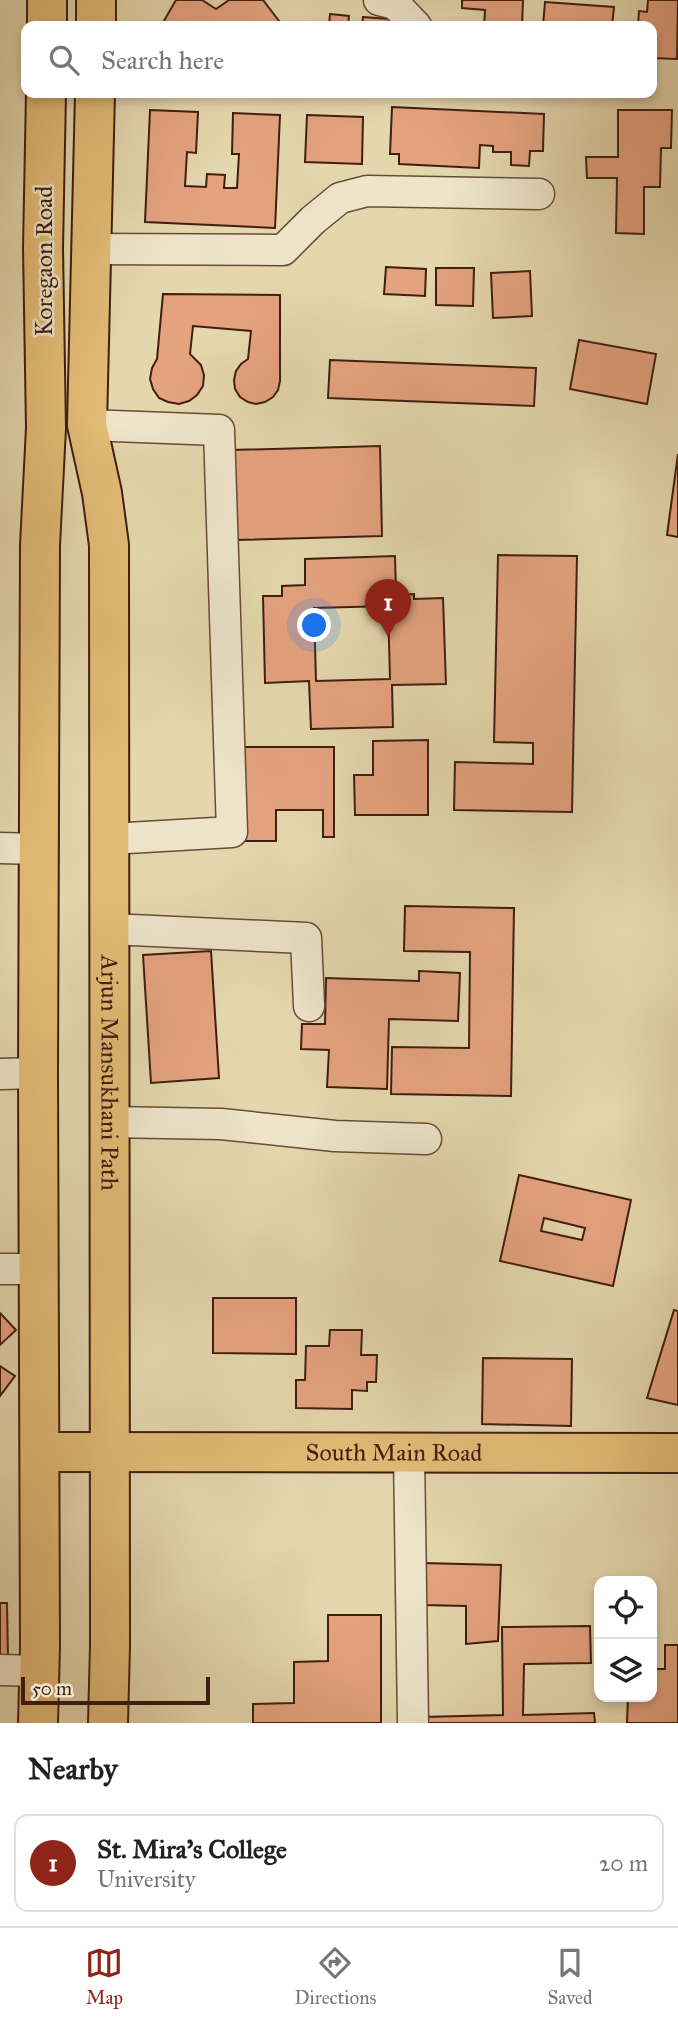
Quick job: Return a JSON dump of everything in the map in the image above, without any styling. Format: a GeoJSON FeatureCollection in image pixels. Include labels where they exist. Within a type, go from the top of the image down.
{"type":"FeatureCollection","features":[{"type":"Feature","properties":{"kind":"main road"},"geometry":{"type":"LineString","coordinates":[[47,0],[47,21]]}},
{"type":"Feature","properties":{"kind":"main road"},"geometry":{"type":"LineString","coordinates":[[96,0],[96,21]]}},
{"type":"Feature","properties":{"kind":"main road","name":"Koregaon Road"},"geometry":{"type":"LineString","coordinates":[[38,849],[40,545],[46,428],[43,248],[46,98]]}},
{"type":"Feature","properties":{"kind":"main road","name":"Koregaon Road"},"geometry":{"type":"LineString","coordinates":[[87,425],[95,98]]}},
{"type":"Feature","properties":{"kind":"main road","name":"Arjun Mansukhani Path"},"geometry":{"type":"LineString","coordinates":[[87,425],[103,493],[109,545],[108,1723]]}},
{"type":"Feature","properties":{"kind":"main road"},"geometry":{"type":"LineString","coordinates":[[38,849],[38,1723]]}},
{"type":"Feature","properties":{"kind":"main road","name":"South Main Road"},"geometry":{"type":"LineString","coordinates":[[40,1452],[678,1453]]}},
{"type":"Feature","properties":{"kind":"street"},"geometry":{"type":"LineString","coordinates":[[379,0],[395,4],[411,21]]}},
{"type":"Feature","properties":{"kind":"street"},"geometry":{"type":"LineString","coordinates":[[92,249],[283,250],[340,198],[367,191],[539,194]]}},
{"type":"Feature","properties":{"kind":"street"},"geometry":{"type":"LineString","coordinates":[[87,425],[219,430],[232,832],[110,839]]}},
{"type":"Feature","properties":{"kind":"street"},"geometry":{"type":"LineString","coordinates":[[0,848],[38,849]]}},
{"type":"Feature","properties":{"kind":"street"},"geometry":{"type":"LineString","coordinates":[[110,929],[306,938],[309,1006]]}},
{"type":"Feature","properties":{"kind":"street"},"geometry":{"type":"LineString","coordinates":[[0,1074],[38,1073]]}},
{"type":"Feature","properties":{"kind":"street"},"geometry":{"type":"LineString","coordinates":[[110,1122],[221,1124],[335,1136],[426,1139]]}},
{"type":"Feature","properties":{"kind":"street"},"geometry":{"type":"LineString","coordinates":[[0,1269],[39,1269]]}},
{"type":"Feature","properties":{"kind":"street"},"geometry":{"type":"LineString","coordinates":[[410,1452],[413,1723]]}},
{"type":"Feature","properties":{"kind":"street"},"geometry":{"type":"LineString","coordinates":[[0,1670],[40,1671]]}},
{"type":"Feature","properties":{"kind":"building"},"geometry":{"type":"Polygon","coordinates":[[[176,0],[202,0],[216,9],[229,0],[263,0],[279,21],[164,21],[176,0]]]}},
{"type":"Feature","properties":{"kind":"building"},"geometry":{"type":"Polygon","coordinates":[[[462,0],[523,0],[522,21],[484,21],[485,10],[462,8],[462,0]]]}},
{"type":"Feature","properties":{"kind":"building"},"geometry":{"type":"Polygon","coordinates":[[[648,0],[678,0],[677,59],[657,58],[657,21],[638,21],[639,11],[647,12],[648,0]]]}},
{"type":"Feature","properties":{"kind":"building"},"geometry":{"type":"Polygon","coordinates":[[[545,2],[614,7],[613,21],[543,21],[545,2]]]}},
{"type":"Feature","properties":{"kind":"building"},"geometry":{"type":"Polygon","coordinates":[[[330,14],[349,16],[348,21],[329,21],[330,14]]]}},
{"type":"Feature","properties":{"kind":"building"},"geometry":{"type":"Polygon","coordinates":[[[363,17],[390,19],[390,21],[363,21],[363,17]]]}},
{"type":"Feature","properties":{"kind":"building"},"geometry":{"type":"Polygon","coordinates":[[[392,107],[544,114],[543,151],[530,151],[529,166],[511,165],[511,152],[493,152],[493,146],[480,145],[479,168],[399,164],[399,154],[390,154],[392,107]]]}},
{"type":"Feature","properties":{"kind":"building"},"geometry":{"type":"Polygon","coordinates":[[[150,110],[198,112],[196,153],[187,152],[185,186],[206,187],[207,174],[225,175],[224,188],[237,188],[239,154],[232,154],[233,113],[280,115],[275,228],[145,222],[150,110]]]}},
{"type":"Feature","properties":{"kind":"building"},"geometry":{"type":"Polygon","coordinates":[[[618,110],[672,110],[671,148],[661,148],[660,187],[644,187],[644,234],[616,233],[617,178],[587,178],[586,157],[618,157],[618,110]]]}},
{"type":"Feature","properties":{"kind":"building"},"geometry":{"type":"Polygon","coordinates":[[[307,115],[363,117],[362,164],[305,162],[307,115]]]}},
{"type":"Feature","properties":{"kind":"building"},"geometry":{"type":"Polygon","coordinates":[[[386,267],[426,269],[425,296],[384,294],[386,267]]]}},
{"type":"Feature","properties":{"kind":"building"},"geometry":{"type":"Polygon","coordinates":[[[436,268],[474,268],[473,306],[436,305],[436,268]]]}},
{"type":"Feature","properties":{"kind":"building"},"geometry":{"type":"Polygon","coordinates":[[[530,271],[532,316],[493,318],[491,273],[530,271]]]}},
{"type":"Feature","properties":{"kind":"building"},"geometry":{"type":"Polygon","coordinates":[[[163,294],[280,295],[280,381],[273,397],[256,404],[240,397],[235,389],[236,371],[248,359],[251,331],[193,326],[190,354],[201,365],[203,386],[189,401],[179,404],[159,398],[150,379],[157,359],[163,294]]]}},
{"type":"Feature","properties":{"kind":"building"},"geometry":{"type":"Polygon","coordinates":[[[579,340],[656,354],[647,404],[570,389],[579,340]]]}},
{"type":"Feature","properties":{"kind":"building"},"geometry":{"type":"Polygon","coordinates":[[[330,360],[536,368],[534,406],[328,398],[330,360]]]}},
{"type":"Feature","properties":{"kind":"building"},"geometry":{"type":"Polygon","coordinates":[[[380,446],[382,536],[235,540],[232,450],[380,446]]]}},
{"type":"Feature","properties":{"kind":"building"},"geometry":{"type":"Polygon","coordinates":[[[678,454],[678,537],[667,535],[678,454]]]}},
{"type":"Feature","properties":{"kind":"building"},"geometry":{"type":"Polygon","coordinates":[[[498,555],[577,556],[572,812],[454,810],[455,762],[533,764],[533,743],[494,742],[498,555]]]}},
{"type":"Feature","properties":{"kind":"building"},"geometry":{"type":"Polygon","coordinates":[[[395,556],[396,595],[414,594],[414,599],[443,598],[446,684],[392,685],[393,727],[311,729],[309,681],[265,683],[263,596],[282,596],[282,586],[305,585],[305,559],[395,556]],[[388,606],[314,608],[316,681],[390,679],[388,606]]]}},
{"type":"Feature","properties":{"kind":"building"},"geometry":{"type":"Polygon","coordinates":[[[428,740],[428,815],[355,815],[354,775],[373,775],[373,741],[428,740]]]}},
{"type":"Feature","properties":{"kind":"building"},"geometry":{"type":"Polygon","coordinates":[[[243,747],[334,747],[334,837],[323,837],[323,810],[276,810],[276,841],[243,841],[243,747]]]}},
{"type":"Feature","properties":{"kind":"building"},"geometry":{"type":"Polygon","coordinates":[[[405,906],[514,908],[511,1096],[391,1094],[392,1047],[469,1048],[470,952],[404,951],[405,906]]]}},
{"type":"Feature","properties":{"kind":"building"},"geometry":{"type":"Polygon","coordinates":[[[211,951],[219,1078],[151,1083],[143,955],[211,951]]]}},
{"type":"Feature","properties":{"kind":"building"},"geometry":{"type":"Polygon","coordinates":[[[419,971],[460,973],[458,1021],[389,1019],[387,1089],[327,1087],[329,1050],[301,1049],[302,1024],[325,1024],[326,978],[419,981],[419,971]]]}},
{"type":"Feature","properties":{"kind":"building"},"geometry":{"type":"Polygon","coordinates":[[[519,1175],[631,1200],[613,1286],[500,1261],[519,1175]],[[544,1218],[541,1231],[582,1240],[585,1228],[544,1218]]]}},
{"type":"Feature","properties":{"kind":"building"},"geometry":{"type":"Polygon","coordinates":[[[213,1298],[296,1298],[296,1354],[213,1353],[213,1298]]]}},
{"type":"Feature","properties":{"kind":"building"},"geometry":{"type":"Polygon","coordinates":[[[674,1310],[678,1311],[678,1405],[647,1398],[674,1310]]]}},
{"type":"Feature","properties":{"kind":"building"},"geometry":{"type":"Polygon","coordinates":[[[0,1313],[16,1330],[0,1345],[0,1313]]]}},
{"type":"Feature","properties":{"kind":"building"},"geometry":{"type":"Polygon","coordinates":[[[330,1330],[362,1330],[361,1355],[377,1355],[376,1382],[367,1382],[367,1391],[352,1390],[352,1409],[296,1408],[296,1380],[305,1380],[306,1346],[329,1346],[330,1330]]]}},
{"type":"Feature","properties":{"kind":"building"},"geometry":{"type":"Polygon","coordinates":[[[483,1358],[572,1359],[571,1426],[482,1424],[483,1358]]]}},
{"type":"Feature","properties":{"kind":"building"},"geometry":{"type":"Polygon","coordinates":[[[0,1366],[15,1376],[0,1396],[0,1366]]]}},
{"type":"Feature","properties":{"kind":"building"},"geometry":{"type":"Polygon","coordinates":[[[422,1563],[501,1565],[498,1641],[466,1644],[466,1606],[421,1605],[422,1563]]]}},
{"type":"Feature","properties":{"kind":"building"},"geometry":{"type":"Polygon","coordinates":[[[0,1603],[7,1603],[8,1658],[0,1658],[0,1603]]]}},
{"type":"Feature","properties":{"kind":"building"},"geometry":{"type":"Polygon","coordinates":[[[328,1615],[381,1615],[381,1723],[253,1723],[253,1704],[294,1703],[294,1662],[328,1661],[328,1615]]]}},
{"type":"Feature","properties":{"kind":"building"},"geometry":{"type":"Polygon","coordinates":[[[590,1626],[591,1663],[524,1664],[523,1715],[594,1713],[595,1723],[422,1723],[422,1717],[503,1715],[502,1627],[590,1626]]]}},
{"type":"Feature","properties":{"kind":"building"},"geometry":{"type":"Polygon","coordinates":[[[665,1645],[678,1645],[678,1723],[627,1723],[628,1702],[657,1702],[657,1669],[665,1669],[665,1645]]]}},
{"type":"Feature","properties":{"kind":"place","name":"St. Mira's College"},"geometry":{"type":"Point","coordinates":[388,637]}}]}
